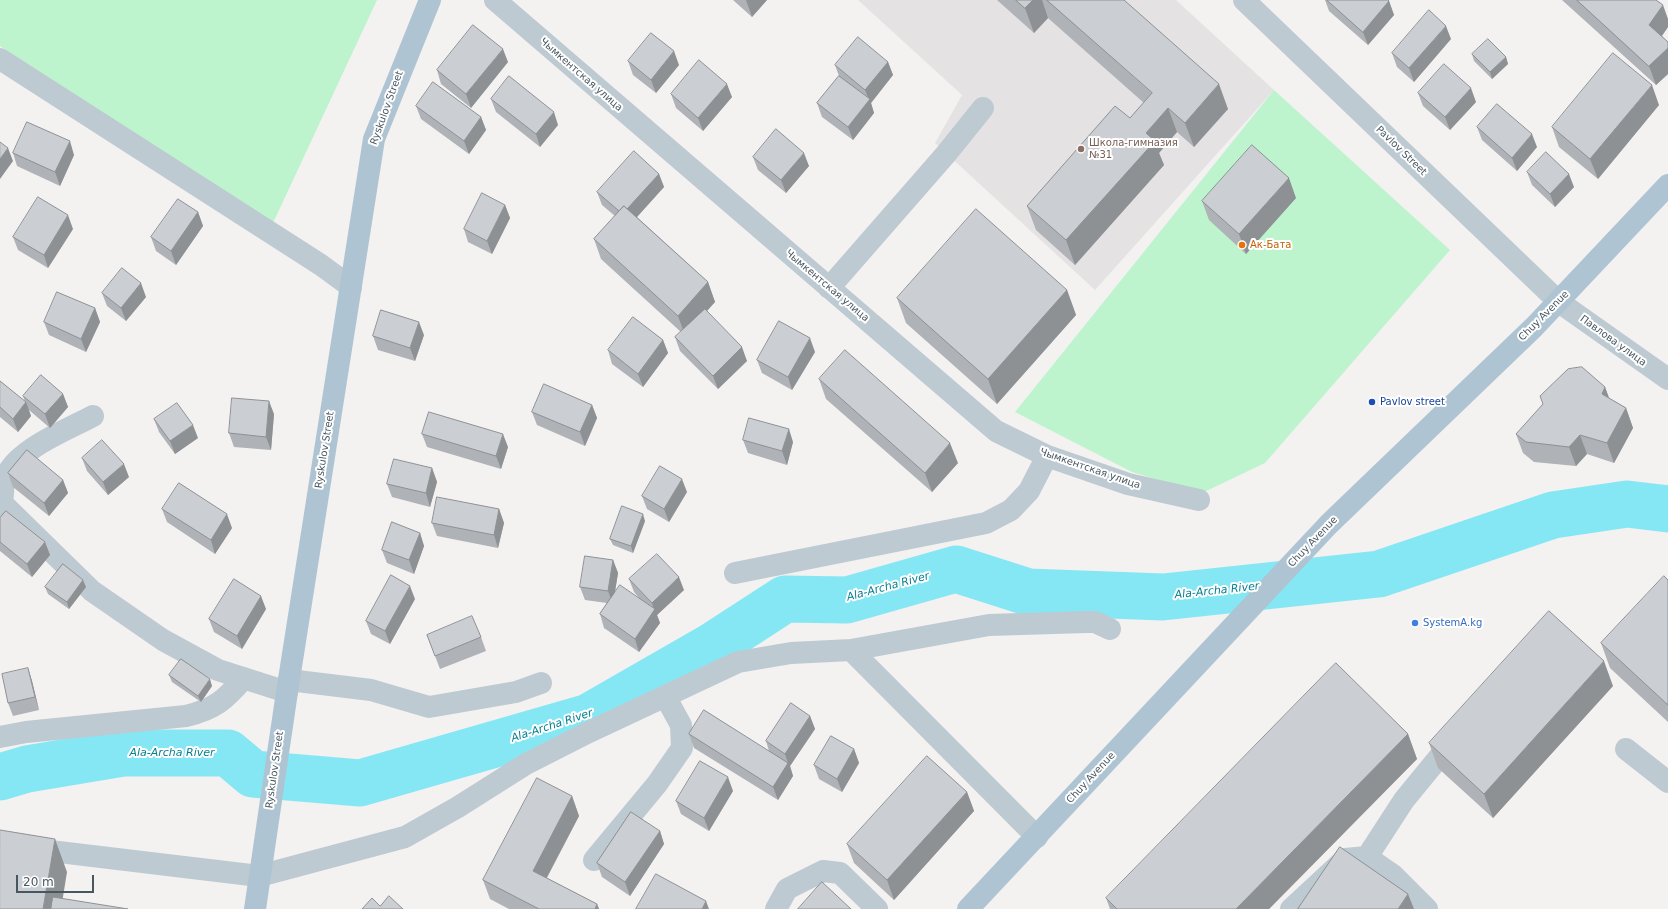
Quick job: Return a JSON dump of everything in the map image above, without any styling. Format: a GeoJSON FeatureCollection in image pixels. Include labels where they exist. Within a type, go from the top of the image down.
{"type":"FeatureCollection","features":[{"type":"Feature","properties":{"kind":"main road","name":"Ryskulov Street"},"geometry":{"type":"LineString","coordinates":[[255,909],[288,686],[374,139],[430,0]]}},
{"type":"Feature","properties":{"kind":"main road","name":"Chuy Avenue"},"geometry":{"type":"LineString","coordinates":[[968,909],[1329,524],[1559,302],[1668,186]]}},
{"type":"Feature","properties":{"kind":"street","name":"Чымкентская улица"},"geometry":{"type":"LineString","coordinates":[[495,0],[996,431],[1047,456],[1128,484],[1200,500]]}},
{"type":"Feature","properties":{"kind":"street","name":"Pavlov Street"},"geometry":{"type":"LineString","coordinates":[[1244,0],[1559,302]]}},
{"type":"Feature","properties":{"kind":"street"},"geometry":{"type":"LineString","coordinates":[[0,59],[321,265],[351,287]]}},
{"type":"Feature","properties":{"kind":"street"},"geometry":{"type":"LineString","coordinates":[[829,288],[946,154],[983,108]]}},
{"type":"Feature","properties":{"kind":"street","name":"Павлова улица"},"geometry":{"type":"LineString","coordinates":[[1559,302],[1668,379]]}},
{"type":"Feature","properties":{"kind":"street"},"geometry":{"type":"LineString","coordinates":[[93,416],[24,452],[6,477],[1,505],[92,591],[163,640],[218,670],[244,678],[288,686],[371,690],[429,707],[516,692],[541,683]]}},
{"type":"Feature","properties":{"kind":"street"},"geometry":{"type":"LineString","coordinates":[[735,573],[986,523],[1011,510],[1029,491],[1047,456]]}},
{"type":"Feature","properties":{"kind":"street"},"geometry":{"type":"LineString","coordinates":[[0,845],[260,876],[405,837],[458,807],[526,764],[589,732],[738,662],[791,653],[851,650],[989,625],[1095,622],[1110,629]]}},
{"type":"Feature","properties":{"kind":"street"},"geometry":{"type":"LineString","coordinates":[[851,650],[1037,837]]}},
{"type":"Feature","properties":{"kind":"street"},"geometry":{"type":"LineString","coordinates":[[0,737],[26,732],[186,716],[198,713],[226,698],[244,678]]}},
{"type":"Feature","properties":{"kind":"street"},"geometry":{"type":"LineString","coordinates":[[594,860],[657,784],[682,748],[681,724],[665,696]]}},
{"type":"Feature","properties":{"kind":"street"},"geometry":{"type":"LineString","coordinates":[[1367,858],[1404,800],[1468,722]]}},
{"type":"Feature","properties":{"kind":"street"},"geometry":{"type":"LineString","coordinates":[[1626,749],[1668,782]]}},
{"type":"Feature","properties":{"kind":"street"},"geometry":{"type":"LineString","coordinates":[[1292,909],[1345,859],[1367,858],[1393,874],[1427,909]]}},
{"type":"Feature","properties":{"kind":"street"},"geometry":{"type":"LineString","coordinates":[[776,909],[787,889],[823,871],[840,873],[877,909]]}},
{"type":"Feature","properties":{"kind":"shaded area","name":"Школа-гимназия №31"},"geometry":{"type":"Polygon","coordinates":[[[858,0],[1176,0],[1274,90],[1095,290],[935,143],[962,95],[858,0]]]}},
{"type":"Feature","properties":{"kind":"green space"},"geometry":{"type":"Polygon","coordinates":[[[0,0],[377,0],[273,223],[0,46],[0,0]]]}},
{"type":"Feature","properties":{"kind":"green space"},"geometry":{"type":"Polygon","coordinates":[[[1274,90],[1450,250],[1265,463],[1202,493],[1132,472],[1015,412],[1274,90]]]}},
{"type":"Feature","properties":{"kind":"building"},"geometry":{"type":"Polygon","coordinates":[[[1016,0],[1033,0],[1025,8],[1016,0]]]}},
{"type":"Feature","properties":{"kind":"building"},"geometry":{"type":"Polygon","coordinates":[[[1047,0],[1124,0],[1219,84],[1185,123],[1168,108],[1146,133],[1155,141],[1066,240],[1027,206],[1115,106],[1130,118],[1152,93],[1047,0]]]}},
{"type":"Feature","properties":{"kind":"building"},"geometry":{"type":"Polygon","coordinates":[[[1327,0],[1388,0],[1389,1],[1363,32],[1327,0]]]}},
{"type":"Feature","properties":{"kind":"building"},"geometry":{"type":"Polygon","coordinates":[[[1577,0],[1656,0],[1663,5],[1649,25],[1668,42],[1668,48],[1649,66],[1577,0]]]}},
{"type":"Feature","properties":{"kind":"building"},"geometry":{"type":"Polygon","coordinates":[[[1429,10],[1446,26],[1409,68],[1392,53],[1429,10]]]}},
{"type":"Feature","properties":{"kind":"building"},"geometry":{"type":"Polygon","coordinates":[[[473,25],[503,49],[466,94],[437,70],[473,25]]]}},
{"type":"Feature","properties":{"kind":"building"},"geometry":{"type":"Polygon","coordinates":[[[651,33],[674,51],[651,80],[628,61],[651,33]]]}},
{"type":"Feature","properties":{"kind":"building"},"geometry":{"type":"Polygon","coordinates":[[[858,37],[888,62],[865,90],[835,65],[858,37]]]}},
{"type":"Feature","properties":{"kind":"building"},"geometry":{"type":"Polygon","coordinates":[[[1488,39],[1506,57],[1490,72],[1472,54],[1488,39]]]}},
{"type":"Feature","properties":{"kind":"building"},"geometry":{"type":"Polygon","coordinates":[[[1613,53],[1652,85],[1590,159],[1552,127],[1613,53]]]}},
{"type":"Feature","properties":{"kind":"building"},"geometry":{"type":"Polygon","coordinates":[[[699,60],[727,84],[698,118],[671,94],[699,60]]]}},
{"type":"Feature","properties":{"kind":"building"},"geometry":{"type":"Polygon","coordinates":[[[1444,64],[1471,88],[1445,117],[1418,93],[1444,64]]]}},
{"type":"Feature","properties":{"kind":"building"},"geometry":{"type":"Polygon","coordinates":[[[509,76],[554,112],[536,134],[491,99],[509,76]]]}},
{"type":"Feature","properties":{"kind":"building"},"geometry":{"type":"Polygon","coordinates":[[[839,76],[870,99],[848,127],[817,103],[839,76]]]}},
{"type":"Feature","properties":{"kind":"building"},"geometry":{"type":"Polygon","coordinates":[[[433,82],[481,117],[464,141],[416,106],[433,82]]]}},
{"type":"Feature","properties":{"kind":"building"},"geometry":{"type":"Polygon","coordinates":[[[1497,104],[1532,134],[1512,158],[1477,127],[1497,104]]]}},
{"type":"Feature","properties":{"kind":"building"},"geometry":{"type":"Polygon","coordinates":[[[27,122],[70,141],[55,172],[13,153],[27,122]]]}},
{"type":"Feature","properties":{"kind":"building"},"geometry":{"type":"Polygon","coordinates":[[[776,129],[804,153],[781,180],[753,157],[776,129]]]}},
{"type":"Feature","properties":{"kind":"building"},"geometry":{"type":"Polygon","coordinates":[[[0,142],[8,148],[0,159],[0,142]]]}},
{"type":"Feature","properties":{"kind":"building"},"geometry":{"type":"Polygon","coordinates":[[[1252,145],[1289,178],[1239,234],[1202,201],[1252,145]]]}},
{"type":"Feature","properties":{"kind":"building"},"geometry":{"type":"Polygon","coordinates":[[[634,151],[659,174],[627,209],[624,206],[619,211],[597,192],[634,151]]]}},
{"type":"Feature","properties":{"kind":"building"},"geometry":{"type":"Polygon","coordinates":[[[1546,152],[1569,174],[1550,194],[1527,172],[1546,152]]]}},
{"type":"Feature","properties":{"kind":"building"},"geometry":{"type":"Polygon","coordinates":[[[482,193],[505,205],[487,241],[464,229],[482,193]]]}},
{"type":"Feature","properties":{"kind":"building"},"geometry":{"type":"Polygon","coordinates":[[[38,197],[68,215],[44,255],[13,237],[38,197]]]}},
{"type":"Feature","properties":{"kind":"building"},"geometry":{"type":"Polygon","coordinates":[[[178,199],[198,212],[171,251],[151,237],[178,199]]]}},
{"type":"Feature","properties":{"kind":"building"},"geometry":{"type":"Polygon","coordinates":[[[624,206],[708,282],[678,316],[594,239],[624,206]]]}},
{"type":"Feature","properties":{"kind":"building"},"geometry":{"type":"Polygon","coordinates":[[[976,209],[1067,290],[988,379],[897,298],[976,209]]]}},
{"type":"Feature","properties":{"kind":"building"},"geometry":{"type":"Polygon","coordinates":[[[122,268],[141,283],[121,308],[102,293],[122,268]]]}},
{"type":"Feature","properties":{"kind":"building"},"geometry":{"type":"Polygon","coordinates":[[[57,292],[95,308],[81,339],[44,322],[57,292]]]}},
{"type":"Feature","properties":{"kind":"building"},"geometry":{"type":"Polygon","coordinates":[[[705,309],[742,347],[713,376],[675,337],[705,309]]]}},
{"type":"Feature","properties":{"kind":"building"},"geometry":{"type":"Polygon","coordinates":[[[381,310],[419,322],[410,348],[373,336],[381,310]]]}},
{"type":"Feature","properties":{"kind":"building"},"geometry":{"type":"Polygon","coordinates":[[[633,317],[663,340],[638,374],[608,350],[633,317]]]}},
{"type":"Feature","properties":{"kind":"building"},"geometry":{"type":"Polygon","coordinates":[[[779,321],[810,338],[788,377],[757,360],[779,321]]]}},
{"type":"Feature","properties":{"kind":"building"},"geometry":{"type":"Polygon","coordinates":[[[845,350],[950,443],[925,473],[819,379],[845,350]]]}},
{"type":"Feature","properties":{"kind":"building"},"geometry":{"type":"Polygon","coordinates":[[[1582,367],[1605,387],[1602,394],[1626,408],[1607,443],[1580,435],[1569,447],[1526,442],[1516,434],[1543,404],[1540,396],[1568,369],[1582,367]]]}},
{"type":"Feature","properties":{"kind":"building"},"geometry":{"type":"Polygon","coordinates":[[[41,375],[63,394],[45,414],[23,396],[41,375]]]}},
{"type":"Feature","properties":{"kind":"building"},"geometry":{"type":"Polygon","coordinates":[[[0,381],[26,402],[13,419],[0,407],[0,381]]]}},
{"type":"Feature","properties":{"kind":"building"},"geometry":{"type":"Polygon","coordinates":[[[544,384],[592,405],[580,432],[532,412],[544,384]]]}},
{"type":"Feature","properties":{"kind":"building"},"geometry":{"type":"Polygon","coordinates":[[[232,398],[269,401],[266,437],[229,433],[232,398]]]}},
{"type":"Feature","properties":{"kind":"building"},"geometry":{"type":"Polygon","coordinates":[[[177,403],[193,425],[170,441],[154,419],[177,403]]]}},
{"type":"Feature","properties":{"kind":"building"},"geometry":{"type":"Polygon","coordinates":[[[429,412],[503,434],[496,456],[422,434],[429,412]]]}},
{"type":"Feature","properties":{"kind":"building"},"geometry":{"type":"Polygon","coordinates":[[[749,418],[789,429],[782,451],[743,440],[749,418]]]}},
{"type":"Feature","properties":{"kind":"building"},"geometry":{"type":"Polygon","coordinates":[[[102,440],[124,464],[103,482],[82,458],[102,440]]]}},
{"type":"Feature","properties":{"kind":"building"},"geometry":{"type":"Polygon","coordinates":[[[27,450],[63,480],[44,503],[8,473],[27,450]]]}},
{"type":"Feature","properties":{"kind":"building"},"geometry":{"type":"Polygon","coordinates":[[[394,459],[432,468],[426,493],[387,484],[394,459]]]}},
{"type":"Feature","properties":{"kind":"building"},"geometry":{"type":"Polygon","coordinates":[[[660,466],[682,479],[664,509],[642,496],[660,466]]]}},
{"type":"Feature","properties":{"kind":"building"},"geometry":{"type":"Polygon","coordinates":[[[179,483],[227,514],[211,540],[162,509],[179,483]]]}},
{"type":"Feature","properties":{"kind":"building"},"geometry":{"type":"Polygon","coordinates":[[[437,497],[499,509],[494,535],[432,523],[437,497]]]}},
{"type":"Feature","properties":{"kind":"building"},"geometry":{"type":"Polygon","coordinates":[[[622,506],[643,514],[631,546],[610,539],[622,506]]]}},
{"type":"Feature","properties":{"kind":"building"},"geometry":{"type":"Polygon","coordinates":[[[6,511],[45,542],[27,564],[0,542],[0,518],[6,511]]]}},
{"type":"Feature","properties":{"kind":"building"},"geometry":{"type":"Polygon","coordinates":[[[392,522],[420,533],[409,560],[382,550],[392,522]]]}},
{"type":"Feature","properties":{"kind":"building"},"geometry":{"type":"Polygon","coordinates":[[[657,554],[679,577],[652,603],[629,579],[657,554]]]}},
{"type":"Feature","properties":{"kind":"building"},"geometry":{"type":"Polygon","coordinates":[[[585,556],[613,560],[608,591],[580,587],[585,556]]]}},
{"type":"Feature","properties":{"kind":"building"},"geometry":{"type":"Polygon","coordinates":[[[63,564],[83,580],[67,602],[45,587],[63,564]]]}},
{"type":"Feature","properties":{"kind":"building"},"geometry":{"type":"Polygon","coordinates":[[[391,575],[410,586],[385,631],[366,621],[391,575]]]}},
{"type":"Feature","properties":{"kind":"building"},"geometry":{"type":"Polygon","coordinates":[[[1664,576],[1668,580],[1668,705],[1601,643],[1664,576]]]}},
{"type":"Feature","properties":{"kind":"building"},"geometry":{"type":"Polygon","coordinates":[[[234,579],[261,596],[237,636],[209,619],[234,579]]]}},
{"type":"Feature","properties":{"kind":"building"},"geometry":{"type":"Polygon","coordinates":[[[620,585],[655,609],[635,639],[600,614],[620,585]]]}},
{"type":"Feature","properties":{"kind":"building"},"geometry":{"type":"Polygon","coordinates":[[[1549,611],[1604,661],[1484,794],[1429,743],[1549,611]]]}},
{"type":"Feature","properties":{"kind":"building"},"geometry":{"type":"Polygon","coordinates":[[[472,616],[481,637],[435,656],[427,635],[472,616]]]}},
{"type":"Feature","properties":{"kind":"building"},"geometry":{"type":"Polygon","coordinates":[[[181,659],[210,679],[198,696],[169,675],[181,659]]]}},
{"type":"Feature","properties":{"kind":"building"},"geometry":{"type":"Polygon","coordinates":[[[1336,663],[1408,734],[1236,909],[1117,909],[1106,898],[1336,663]]]}},
{"type":"Feature","properties":{"kind":"building"},"geometry":{"type":"Polygon","coordinates":[[[28,668],[35,697],[8,703],[2,674],[28,668]]]}},
{"type":"Feature","properties":{"kind":"building"},"geometry":{"type":"Polygon","coordinates":[[[791,703],[810,716],[785,754],[766,741],[791,703]]]}},
{"type":"Feature","properties":{"kind":"building"},"geometry":{"type":"Polygon","coordinates":[[[704,710],[788,763],[773,787],[689,734],[704,710]]]}},
{"type":"Feature","properties":{"kind":"building"},"geometry":{"type":"Polygon","coordinates":[[[831,736],[854,749],[837,779],[814,765],[831,736]]]}},
{"type":"Feature","properties":{"kind":"building"},"geometry":{"type":"Polygon","coordinates":[[[927,756],[967,792],[887,880],[847,844],[927,756]]]}},
{"type":"Feature","properties":{"kind":"building"},"geometry":{"type":"Polygon","coordinates":[[[700,761],[728,777],[704,818],[676,801],[700,761]]]}},
{"type":"Feature","properties":{"kind":"building"},"geometry":{"type":"Polygon","coordinates":[[[537,778],[572,796],[533,871],[597,904],[595,909],[539,909],[483,880],[537,778]]]}},
{"type":"Feature","properties":{"kind":"building"},"geometry":{"type":"Polygon","coordinates":[[[631,812],[660,831],[625,882],[597,863],[631,812]]]}},
{"type":"Feature","properties":{"kind":"building"},"geometry":{"type":"Polygon","coordinates":[[[0,830],[55,839],[43,909],[0,909],[0,830]]]}},
{"type":"Feature","properties":{"kind":"building"},"geometry":{"type":"Polygon","coordinates":[[[1340,847],[1408,894],[1398,909],[1298,909],[1340,847]]]}},
{"type":"Feature","properties":{"kind":"building"},"geometry":{"type":"Polygon","coordinates":[[[656,874],[706,901],[702,909],[636,909],[656,874]]]}},
{"type":"Feature","properties":{"kind":"building"},"geometry":{"type":"Polygon","coordinates":[[[822,882],[851,909],[798,909],[822,882]]]}},
{"type":"Feature","properties":{"kind":"building"},"geometry":{"type":"Polygon","coordinates":[[[389,896],[403,909],[362,909],[372,898],[380,906],[389,896]]]}},
{"type":"Feature","properties":{"kind":"building"},"geometry":{"type":"Polygon","coordinates":[[[53,897],[128,909],[51,909],[53,897]]]}},
{"type":"Feature","properties":{"kind":"waterway","name":"Ala-Archa River"},"geometry":{"type":"LineString","coordinates":[[0,777],[27,769],[123,753],[228,753],[253,774],[360,783],[589,717],[711,647],[785,599],[847,600],[956,569],[1028,592],[1163,597],[1379,574],[1553,515],[1627,504],[1668,509]]}},
{"type":"Feature","properties":{"kind":"place","name":"Школа-гимназия №31"},"geometry":{"type":"Point","coordinates":[1081,149]}},
{"type":"Feature","properties":{"kind":"place","name":"Ак-Бата"},"geometry":{"type":"Point","coordinates":[1242,245]}},
{"type":"Feature","properties":{"kind":"place","name":"Pavlov street"},"geometry":{"type":"Point","coordinates":[1372,402]}},
{"type":"Feature","properties":{"kind":"place","name":"SystemA.kg"},"geometry":{"type":"Point","coordinates":[1415,623]}}]}
